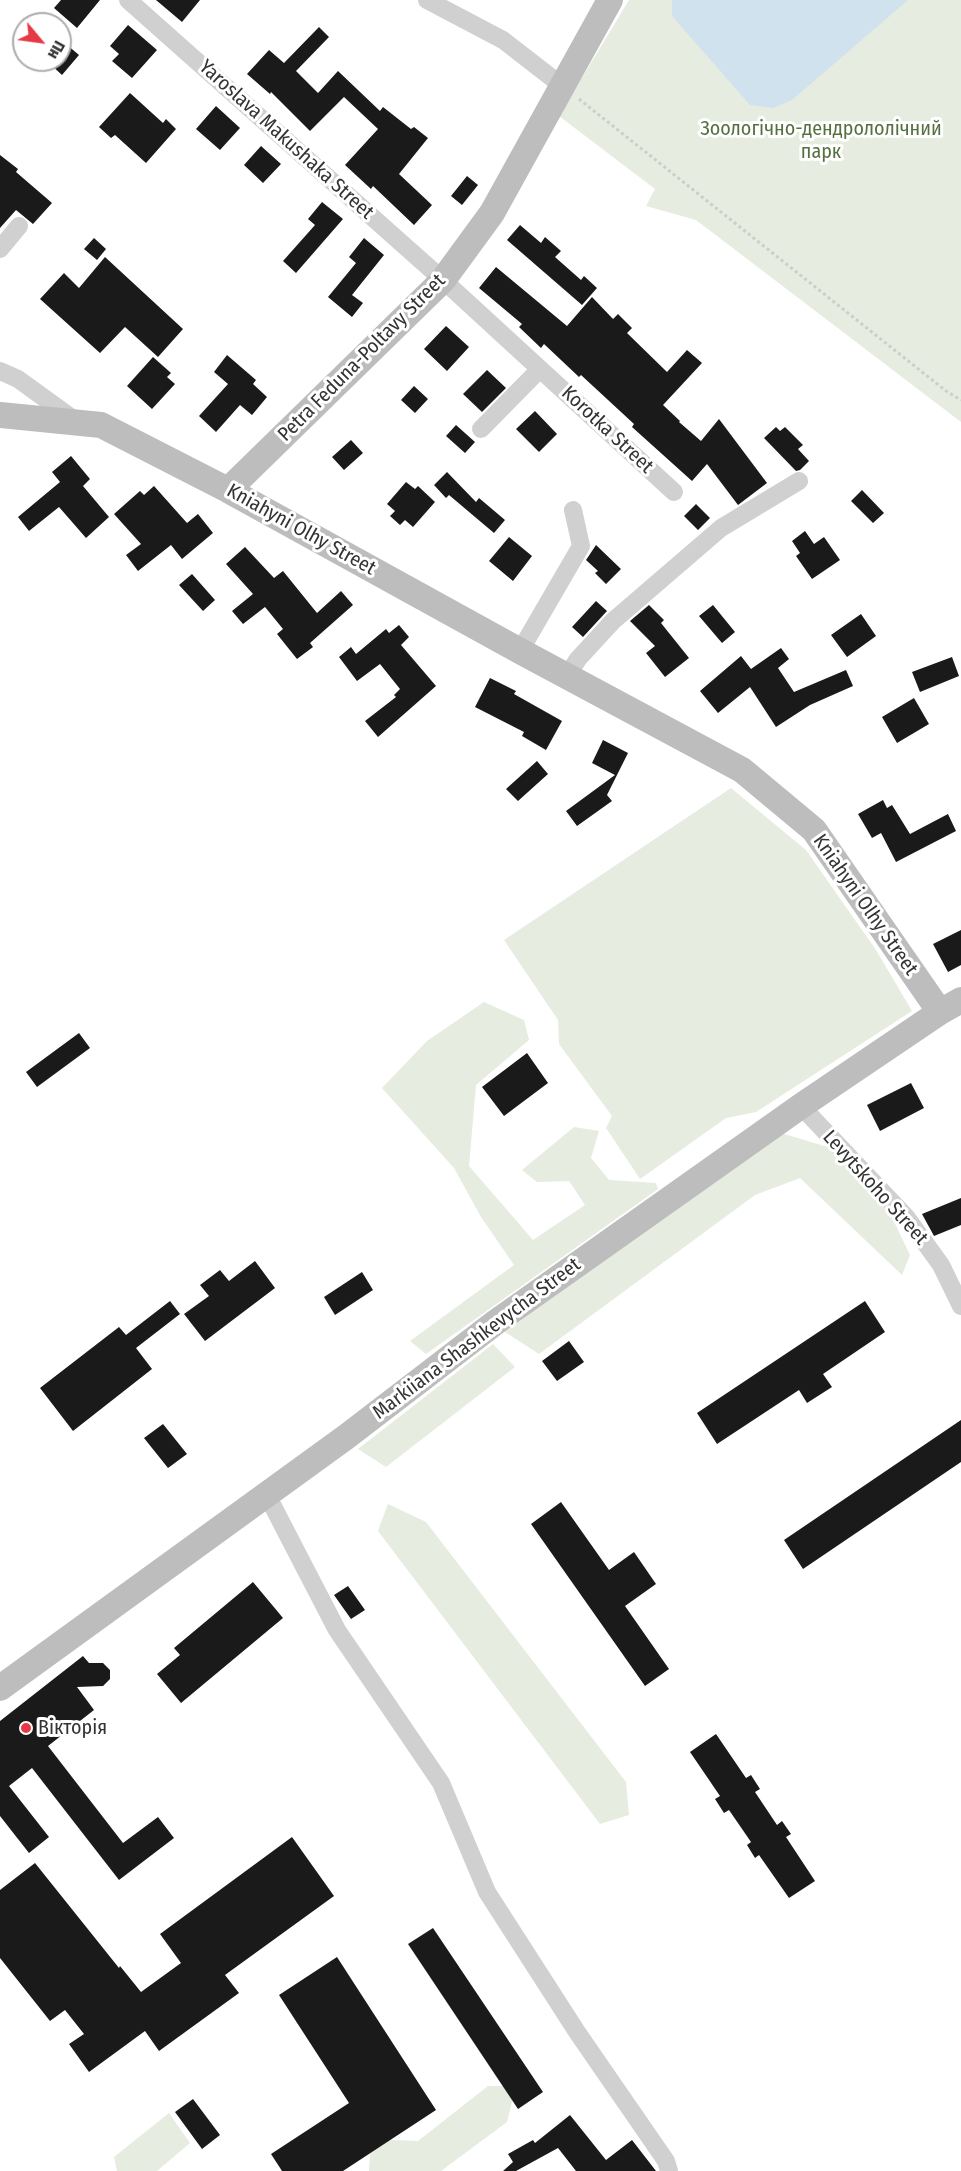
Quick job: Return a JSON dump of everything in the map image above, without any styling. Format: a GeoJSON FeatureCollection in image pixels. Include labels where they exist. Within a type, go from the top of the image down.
{"type":"FeatureCollection","features":[{"type":"Feature","properties":{"kind":"street","name":"Yaroslava Makushaka Street"},"geometry":{"type":"LineString","coordinates":[[128,0],[443,280]]}},
{"type":"Feature","properties":{"kind":"street"},"geometry":{"type":"LineString","coordinates":[[427,0],[503,40],[561,85]]}},
{"type":"Feature","properties":{"kind":"street","name":"Petra Feduna-Poltavy Street"},"geometry":{"type":"LineString","coordinates":[[228,490],[443,280],[492,213],[610,0]]}},
{"type":"Feature","properties":{"kind":"street"},"geometry":{"type":"LineString","coordinates":[[0,249],[19,226]]}},
{"type":"Feature","properties":{"kind":"street","name":"Korotka Street"},"geometry":{"type":"LineString","coordinates":[[443,280],[674,492]]}},
{"type":"Feature","properties":{"kind":"street"},"geometry":{"type":"LineString","coordinates":[[481,429],[540,369]]}},
{"type":"Feature","properties":{"kind":"street","name":"Kniahyni Olhy Street"},"geometry":{"type":"LineString","coordinates":[[0,370],[18,379],[78,423]]}},
{"type":"Feature","properties":{"kind":"street","name":"Kniahyni Olhy Street"},"geometry":{"type":"LineString","coordinates":[[0,415],[101,425],[228,490],[742,770],[814,830],[950,1006]]}},
{"type":"Feature","properties":{"kind":"street"},"geometry":{"type":"LineString","coordinates":[[567,676],[578,660],[613,621],[721,528],[799,481]]}},
{"type":"Feature","properties":{"kind":"street"},"geometry":{"type":"LineString","coordinates":[[520,651],[581,546],[573,510]]}},
{"type":"Feature","properties":{"kind":"street","name":"Markiiana Shashkevycha Street"},"geometry":{"type":"LineString","coordinates":[[0,1688],[346,1437],[496,1322],[801,1106],[950,1006]]}},
{"type":"Feature","properties":{"kind":"street","name":"Levytskoho Street"},"geometry":{"type":"LineString","coordinates":[[801,1106],[907,1218],[941,1265],[961,1306]]}},
{"type":"Feature","properties":{"kind":"street"},"geometry":{"type":"LineString","coordinates":[[266,1493],[337,1630],[441,1783],[487,1892],[577,2032],[666,2161],[669,2171]]}},
{"type":"Feature","properties":{"kind":"path"},"geometry":{"type":"LineString","coordinates":[[561,85],[946,391],[961,400]]}},
{"type":"Feature","properties":{"kind":"green space","name":"Зоологічно-дендрололічний парк"},"geometry":{"type":"Polygon","coordinates":[[[629,0],[961,0],[961,422],[696,220],[646,206],[655,189],[559,116],[629,0]]]}},
{"type":"Feature","properties":{"kind":"green space"},"geometry":{"type":"Polygon","coordinates":[[[731,788],[806,850],[876,950],[912,1011],[756,1112],[726,1118],[640,1179],[606,1128],[612,1116],[559,1044],[558,1020],[504,940],[731,788]]]}},
{"type":"Feature","properties":{"kind":"green space"},"geometry":{"type":"Polygon","coordinates":[[[484,1002],[524,1020],[529,1040],[476,1085],[469,1166],[533,1240],[585,1205],[569,1181],[537,1182],[522,1170],[574,1127],[599,1131],[591,1158],[609,1180],[656,1183],[658,1189],[426,1354],[410,1341],[514,1265],[481,1217],[454,1168],[382,1088],[427,1041],[484,1002]]]}},
{"type":"Feature","properties":{"kind":"green space"},"geometry":{"type":"Polygon","coordinates":[[[781,1133],[831,1148],[888,1209],[910,1255],[902,1275],[800,1178],[755,1195],[539,1354],[505,1332],[781,1133]]]}},
{"type":"Feature","properties":{"kind":"green space"},"geometry":{"type":"Polygon","coordinates":[[[493,1344],[515,1367],[386,1467],[358,1449],[493,1344]]]}},
{"type":"Feature","properties":{"kind":"green space"},"geometry":{"type":"Polygon","coordinates":[[[388,1504],[426,1522],[626,1782],[629,1815],[600,1824],[378,1531],[388,1504]]]}},
{"type":"Feature","properties":{"kind":"green space"},"geometry":{"type":"Polygon","coordinates":[[[488,2086],[516,2086],[507,2122],[441,2171],[369,2171],[371,2139],[418,2141],[488,2086]]]}},
{"type":"Feature","properties":{"kind":"green space"},"geometry":{"type":"Polygon","coordinates":[[[169,2113],[190,2143],[157,2171],[117,2171],[114,2157],[169,2113]]]}},
{"type":"Feature","properties":{"kind":"water"},"geometry":{"type":"Polygon","coordinates":[[[672,0],[908,0],[792,100],[773,108],[750,105],[672,16],[672,0]]]}},
{"type":"Feature","properties":{"kind":"building"},"geometry":{"type":"Polygon","coordinates":[[[61,0],[100,0],[77,28],[72,24],[72,12],[59,12],[54,8],[61,0]]]}},
{"type":"Feature","properties":{"kind":"building"},"geometry":{"type":"Polygon","coordinates":[[[156,0],[200,0],[182,22],[156,0]]]}},
{"type":"Feature","properties":{"kind":"building"},"geometry":{"type":"Polygon","coordinates":[[[128,25],[157,50],[132,78],[112,61],[119,54],[110,46],[128,25]]]}},
{"type":"Feature","properties":{"kind":"building"},"geometry":{"type":"Polygon","coordinates":[[[319,27],[329,37],[296,71],[318,93],[338,71],[380,111],[383,107],[411,129],[414,127],[428,138],[399,174],[432,205],[414,225],[373,186],[371,189],[345,165],[378,129],[344,97],[310,131],[271,92],[270,94],[247,74],[269,50],[284,63],[319,27]]]}},
{"type":"Feature","properties":{"kind":"building"},"geometry":{"type":"Polygon","coordinates":[[[72,49],[79,55],[72,63],[72,49]]]}},
{"type":"Feature","properties":{"kind":"building"},"geometry":{"type":"Polygon","coordinates":[[[130,93],[163,123],[166,119],[176,129],[146,163],[115,135],[111,138],[99,127],[130,93]]]}},
{"type":"Feature","properties":{"kind":"building"},"geometry":{"type":"Polygon","coordinates":[[[216,106],[240,128],[220,150],[196,129],[216,106]]]}},
{"type":"Feature","properties":{"kind":"building"},"geometry":{"type":"Polygon","coordinates":[[[261,146],[281,164],[263,183],[244,165],[261,146]]]}},
{"type":"Feature","properties":{"kind":"building"},"geometry":{"type":"Polygon","coordinates":[[[0,155],[18,169],[16,172],[52,203],[33,224],[16,210],[0,228],[0,155]]]}},
{"type":"Feature","properties":{"kind":"building"},"geometry":{"type":"Polygon","coordinates":[[[467,176],[478,185],[462,205],[451,196],[467,176]]]}},
{"type":"Feature","properties":{"kind":"building"},"geometry":{"type":"Polygon","coordinates":[[[322,202],[343,219],[296,273],[283,261],[315,225],[308,219],[322,202]]]}},
{"type":"Feature","properties":{"kind":"building"},"geometry":{"type":"Polygon","coordinates":[[[520,225],[541,243],[545,237],[561,251],[555,257],[581,280],[584,276],[597,288],[582,305],[507,240],[520,225]]]}},
{"type":"Feature","properties":{"kind":"building"},"geometry":{"type":"Polygon","coordinates":[[[94,238],[106,249],[97,260],[84,249],[94,238]]]}},
{"type":"Feature","properties":{"kind":"building"},"geometry":{"type":"Polygon","coordinates":[[[364,238],[384,255],[352,295],[363,303],[352,317],[328,297],[356,263],[349,257],[364,238]]]}},
{"type":"Feature","properties":{"kind":"building"},"geometry":{"type":"Polygon","coordinates":[[[105,257],[183,329],[158,357],[125,327],[100,353],[40,299],[64,273],[79,288],[105,257]]]}},
{"type":"Feature","properties":{"kind":"building"},"geometry":{"type":"Polygon","coordinates":[[[496,267],[567,326],[592,297],[613,319],[618,314],[632,328],[627,333],[667,372],[687,350],[702,363],[663,405],[701,441],[719,419],[767,483],[738,505],[707,464],[692,481],[632,427],[634,424],[581,375],[579,377],[544,344],[541,348],[519,327],[522,324],[479,288],[496,267]]]}},
{"type":"Feature","properties":{"kind":"building"},"geometry":{"type":"Polygon","coordinates":[[[446,326],[469,347],[447,371],[424,349],[446,326]]]}},
{"type":"Feature","properties":{"kind":"building"},"geometry":{"type":"Polygon","coordinates":[[[227,355],[256,380],[253,384],[267,397],[252,415],[240,405],[216,432],[199,416],[228,384],[214,372],[227,355]]]}},
{"type":"Feature","properties":{"kind":"building"},"geometry":{"type":"Polygon","coordinates":[[[153,357],[171,373],[167,377],[175,384],[152,409],[127,386],[153,357]]]}},
{"type":"Feature","properties":{"kind":"building"},"geometry":{"type":"Polygon","coordinates":[[[487,370],[506,388],[482,412],[463,394],[487,370]]]}},
{"type":"Feature","properties":{"kind":"building"},"geometry":{"type":"Polygon","coordinates":[[[414,386],[428,399],[415,413],[401,400],[414,386]]]}},
{"type":"Feature","properties":{"kind":"building"},"geometry":{"type":"Polygon","coordinates":[[[535,411],[557,434],[539,452],[516,429],[535,411]]]}},
{"type":"Feature","properties":{"kind":"building"},"geometry":{"type":"Polygon","coordinates":[[[456,425],[475,442],[465,453],[446,436],[456,425]]]}},
{"type":"Feature","properties":{"kind":"building"},"geometry":{"type":"Polygon","coordinates":[[[776,427],[780,431],[785,427],[803,445],[798,449],[809,461],[800,470],[796,471],[764,438],[776,427]]]}},
{"type":"Feature","properties":{"kind":"building"},"geometry":{"type":"Polygon","coordinates":[[[351,440],[363,453],[344,470],[332,457],[351,440]]]}},
{"type":"Feature","properties":{"kind":"building"},"geometry":{"type":"Polygon","coordinates":[[[71,456],[90,479],[83,486],[109,517],[86,538],[59,507],[29,531],[18,517],[60,482],[52,472],[71,456]]]}},
{"type":"Feature","properties":{"kind":"building"},"geometry":{"type":"Polygon","coordinates":[[[447,472],[476,502],[479,498],[505,520],[494,533],[449,495],[446,498],[434,485],[447,472]]]}},
{"type":"Feature","properties":{"kind":"building"},"geometry":{"type":"Polygon","coordinates":[[[406,482],[415,489],[418,486],[435,502],[413,527],[405,520],[400,525],[390,516],[395,511],[387,504],[406,482]]]}},
{"type":"Feature","properties":{"kind":"building"},"geometry":{"type":"Polygon","coordinates":[[[154,486],[187,523],[198,514],[213,533],[182,559],[171,545],[138,571],[126,555],[141,544],[114,514],[140,491],[144,495],[154,486]]]}},
{"type":"Feature","properties":{"kind":"building"},"geometry":{"type":"Polygon","coordinates":[[[862,490],[884,513],[873,523],[851,501],[862,490]]]}},
{"type":"Feature","properties":{"kind":"building"},"geometry":{"type":"Polygon","coordinates":[[[696,504],[710,518],[698,530],[684,516],[696,504]]]}},
{"type":"Feature","properties":{"kind":"building"},"geometry":{"type":"Polygon","coordinates":[[[805,531],[814,544],[824,537],[840,560],[812,579],[796,556],[800,553],[792,541],[805,531]]]}},
{"type":"Feature","properties":{"kind":"building"},"geometry":{"type":"Polygon","coordinates":[[[509,537],[532,556],[513,581],[489,561],[509,537]]]}},
{"type":"Feature","properties":{"kind":"building"},"geometry":{"type":"Polygon","coordinates":[[[596,545],[621,569],[606,584],[595,573],[598,571],[586,560],[596,545]]]}},
{"type":"Feature","properties":{"kind":"building"},"geometry":{"type":"Polygon","coordinates":[[[245,547],[274,578],[283,571],[317,613],[341,591],[353,605],[310,643],[313,647],[297,659],[277,634],[283,629],[265,607],[243,624],[232,611],[253,594],[226,564],[245,547]]]}},
{"type":"Feature","properties":{"kind":"building"},"geometry":{"type":"Polygon","coordinates":[[[192,574],[215,600],[203,611],[179,585],[192,574]]]}},
{"type":"Feature","properties":{"kind":"building"},"geometry":{"type":"Polygon","coordinates":[[[596,601],[607,611],[583,637],[572,627],[596,601]]]}},
{"type":"Feature","properties":{"kind":"building"},"geometry":{"type":"Polygon","coordinates":[[[649,605],[664,620],[661,623],[689,658],[665,677],[646,653],[655,646],[630,621],[649,605]]]}},
{"type":"Feature","properties":{"kind":"building"},"geometry":{"type":"Polygon","coordinates":[[[713,605],[735,632],[722,643],[699,616],[713,605]]]}},
{"type":"Feature","properties":{"kind":"building"},"geometry":{"type":"Polygon","coordinates":[[[861,614],[876,636],[847,657],[831,635],[861,614]]]}},
{"type":"Feature","properties":{"kind":"building"},"geometry":{"type":"Polygon","coordinates":[[[399,625],[409,637],[401,645],[436,686],[378,737],[365,721],[396,697],[394,695],[400,689],[380,664],[357,681],[339,657],[351,647],[356,654],[386,629],[389,633],[399,625]]]}},
{"type":"Feature","properties":{"kind":"building"},"geometry":{"type":"Polygon","coordinates":[[[781,648],[789,659],[778,668],[794,692],[846,670],[853,686],[810,705],[776,727],[750,687],[718,713],[700,691],[741,656],[751,669],[781,648]]]}},
{"type":"Feature","properties":{"kind":"building"},"geometry":{"type":"Polygon","coordinates":[[[952,657],[959,676],[920,692],[912,672],[952,657]]]}},
{"type":"Feature","properties":{"kind":"building"},"geometry":{"type":"Polygon","coordinates":[[[490,678],[516,691],[514,694],[562,721],[546,750],[522,736],[524,732],[475,707],[490,678]]]}},
{"type":"Feature","properties":{"kind":"building"},"geometry":{"type":"Polygon","coordinates":[[[914,698],[929,724],[897,743],[882,717],[914,698]]]}},
{"type":"Feature","properties":{"kind":"building"},"geometry":{"type":"Polygon","coordinates":[[[603,740],[628,753],[607,795],[612,801],[577,826],[566,811],[615,775],[592,763],[603,740]]]}},
{"type":"Feature","properties":{"kind":"building"},"geometry":{"type":"Polygon","coordinates":[[[537,761],[548,774],[518,801],[506,789],[537,761]]]}},
{"type":"Feature","properties":{"kind":"building"},"geometry":{"type":"Polygon","coordinates":[[[883,800],[887,808],[892,805],[910,834],[948,814],[956,831],[896,862],[881,833],[872,838],[858,814],[883,800]]]}},
{"type":"Feature","properties":{"kind":"building"},"geometry":{"type":"Polygon","coordinates":[[[961,930],[961,965],[948,972],[933,944],[961,930]]]}},
{"type":"Feature","properties":{"kind":"building"},"geometry":{"type":"Polygon","coordinates":[[[79,1033],[90,1048],[37,1087],[26,1072],[79,1033]]]}},
{"type":"Feature","properties":{"kind":"building"},"geometry":{"type":"Polygon","coordinates":[[[527,1053],[548,1083],[504,1116],[482,1087],[527,1053]]]}},
{"type":"Feature","properties":{"kind":"building"},"geometry":{"type":"Polygon","coordinates":[[[911,1083],[924,1108],[880,1131],[867,1105],[911,1083]]]}},
{"type":"Feature","properties":{"kind":"building"},"geometry":{"type":"Polygon","coordinates":[[[961,1198],[961,1225],[934,1236],[922,1214],[961,1198]]]}},
{"type":"Feature","properties":{"kind":"building"},"geometry":{"type":"Polygon","coordinates":[[[255,1261],[275,1288],[205,1341],[184,1314],[209,1296],[200,1285],[220,1270],[229,1281],[255,1261]]]}},
{"type":"Feature","properties":{"kind":"building"},"geometry":{"type":"Polygon","coordinates":[[[362,1272],[373,1290],[335,1315],[324,1297],[362,1272]]]}},
{"type":"Feature","properties":{"kind":"building"},"geometry":{"type":"Polygon","coordinates":[[[170,1301],[180,1314],[136,1348],[152,1369],[73,1431],[40,1388],[119,1327],[126,1335],[170,1301]]]}},
{"type":"Feature","properties":{"kind":"building"},"geometry":{"type":"Polygon","coordinates":[[[865,1301],[885,1332],[823,1374],[832,1387],[807,1403],[799,1390],[717,1444],[697,1413],[865,1301]]]}},
{"type":"Feature","properties":{"kind":"building"},"geometry":{"type":"Polygon","coordinates":[[[569,1341],[584,1362],[557,1381],[542,1361],[569,1341]]]}},
{"type":"Feature","properties":{"kind":"building"},"geometry":{"type":"Polygon","coordinates":[[[961,1420],[961,1462],[803,1569],[784,1540],[961,1420]]]}},
{"type":"Feature","properties":{"kind":"building"},"geometry":{"type":"Polygon","coordinates":[[[163,1424],[187,1454],[168,1468],[144,1438],[163,1424]]]}},
{"type":"Feature","properties":{"kind":"building"},"geometry":{"type":"Polygon","coordinates":[[[561,1502],[609,1570],[634,1552],[656,1584],[625,1606],[669,1669],[645,1686],[531,1524],[561,1502]]]}},
{"type":"Feature","properties":{"kind":"building"},"geometry":{"type":"Polygon","coordinates":[[[253,1582],[283,1618],[181,1703],[157,1674],[180,1655],[174,1648],[253,1582]]]}},
{"type":"Feature","properties":{"kind":"building"},"geometry":{"type":"Polygon","coordinates":[[[348,1586],[365,1610],[351,1619],[334,1595],[348,1586]]]}},
{"type":"Feature","properties":{"kind":"building"},"geometry":{"type":"Polygon","coordinates":[[[83,1656],[89,1663],[103,1663],[110,1670],[110,1679],[103,1686],[77,1687],[94,1710],[48,1746],[123,1843],[158,1817],[174,1838],[119,1880],[32,1768],[9,1786],[49,1837],[29,1853],[0,1816],[0,1721],[83,1656]]]}},
{"type":"Feature","properties":{"kind":"building"},"geometry":{"type":"Polygon","coordinates":[[[716,1734],[746,1778],[751,1775],[760,1789],[755,1792],[777,1825],[782,1821],[791,1834],[786,1837],[815,1881],[789,1898],[759,1855],[755,1858],[747,1845],[751,1842],[729,1810],[724,1813],[715,1799],[720,1796],[690,1752],[716,1734]]]}},
{"type":"Feature","properties":{"kind":"building"},"geometry":{"type":"Polygon","coordinates":[[[292,1837],[334,1896],[225,1975],[239,1993],[159,2051],[145,2031],[89,2072],[69,2044],[84,2034],[65,2010],[50,2021],[0,1958],[0,1890],[35,1863],[141,1992],[181,1963],[160,1934],[292,1837]]]}},
{"type":"Feature","properties":{"kind":"building"},"geometry":{"type":"Polygon","coordinates":[[[433,1928],[543,2092],[518,2109],[408,1944],[433,1928]]]}},
{"type":"Feature","properties":{"kind":"building"},"geometry":{"type":"Polygon","coordinates":[[[337,1957],[436,2110],[343,2171],[282,2171],[271,2154],[349,2103],[279,1995],[337,1957]]]}},
{"type":"Feature","properties":{"kind":"building"},"geometry":{"type":"Polygon","coordinates":[[[193,2099],[220,2135],[202,2149],[175,2112],[193,2099]]]}},
{"type":"Feature","properties":{"kind":"building"},"geometry":{"type":"Polygon","coordinates":[[[570,2115],[606,2160],[632,2140],[656,2171],[576,2171],[558,2148],[516,2171],[503,2171],[513,2162],[508,2154],[533,2140],[535,2143],[570,2115]]]}},
{"type":"Feature","properties":{"kind":"place","name":"Вікторія"},"geometry":{"type":"Point","coordinates":[26,1728]}}]}
